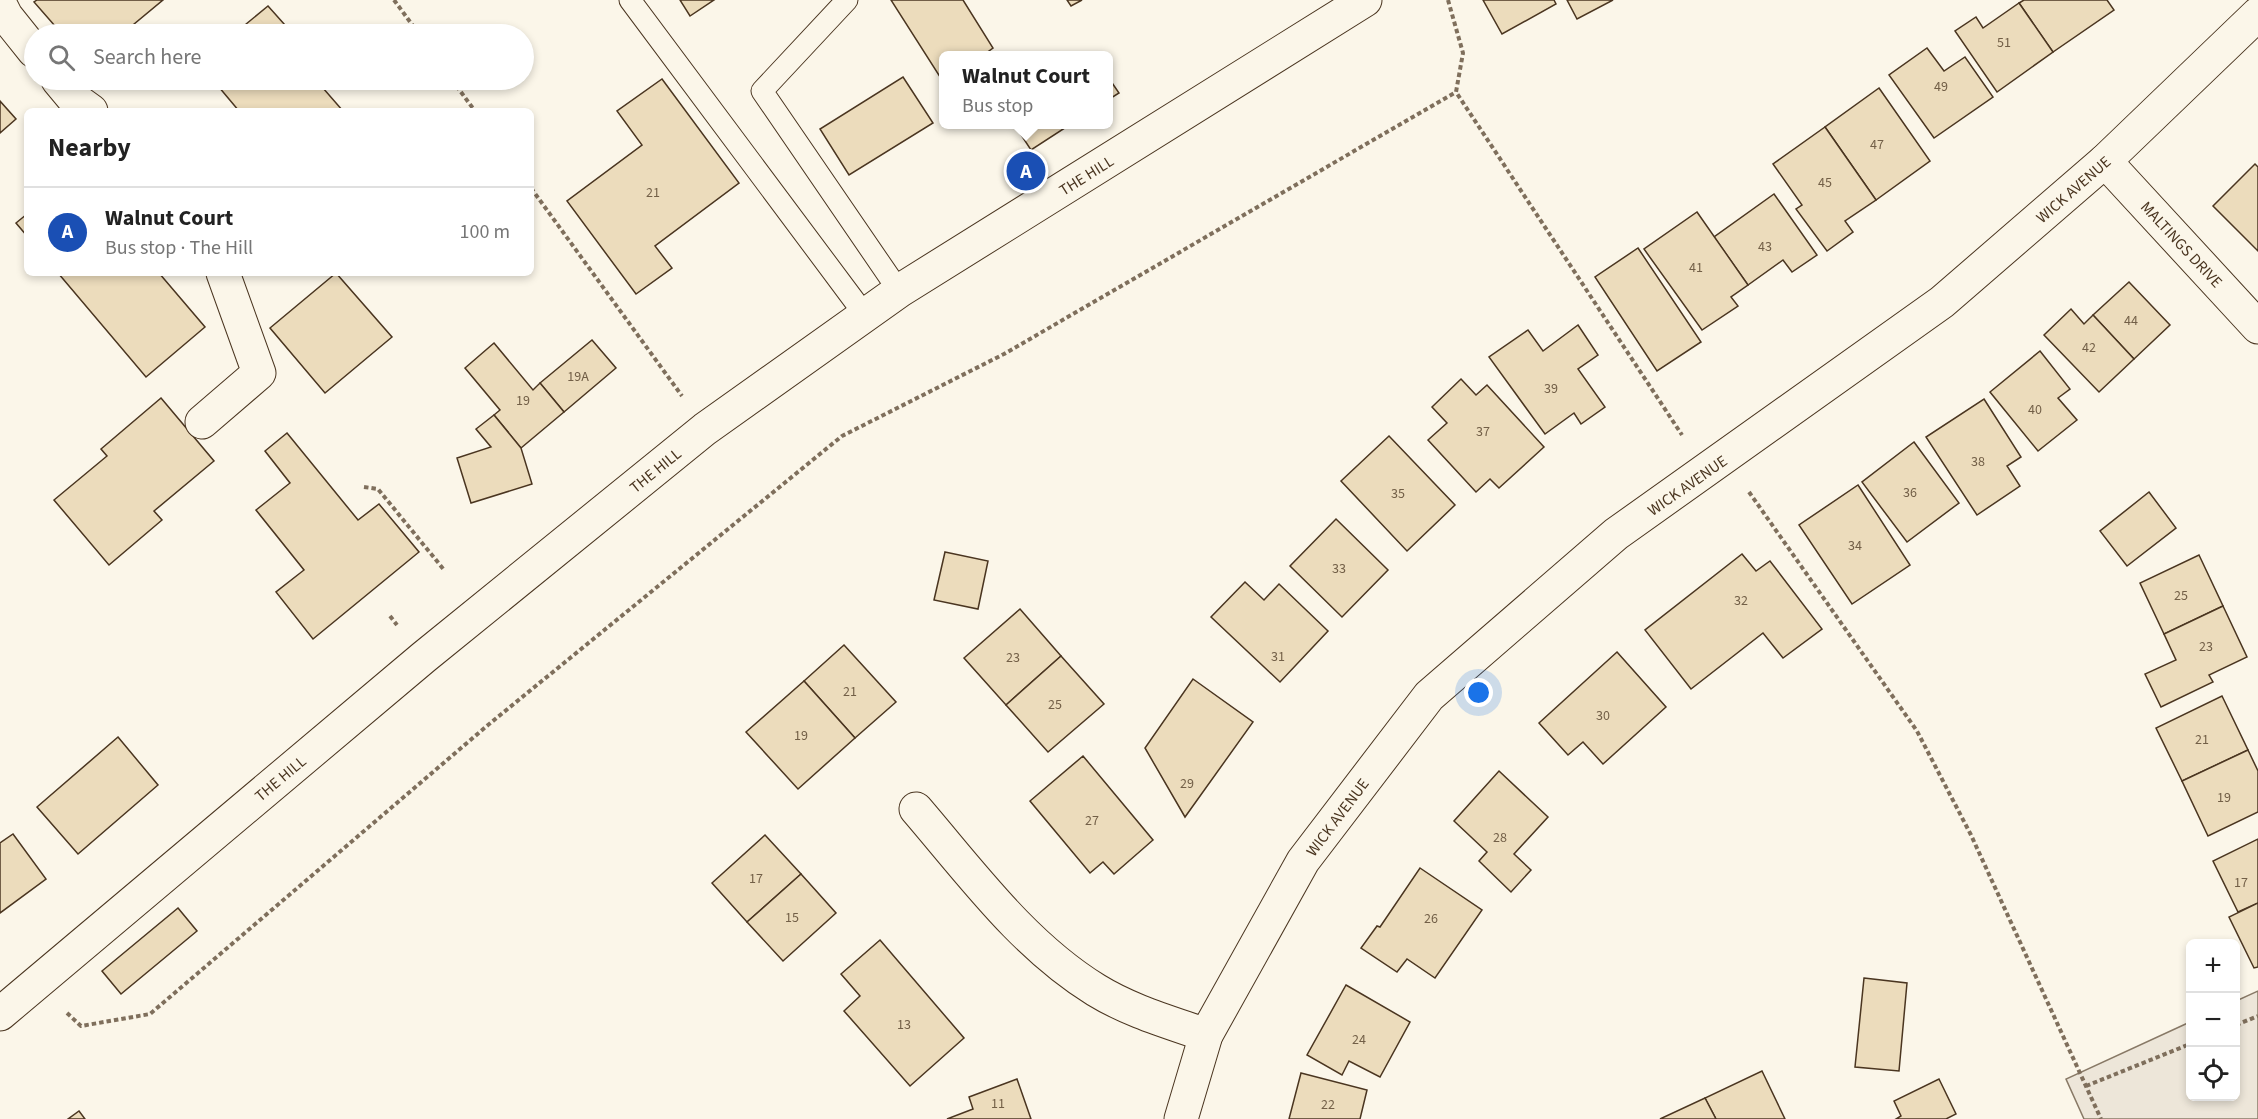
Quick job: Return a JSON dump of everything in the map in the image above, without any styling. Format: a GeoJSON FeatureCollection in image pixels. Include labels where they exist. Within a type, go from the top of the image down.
{"type":"FeatureCollection","features":[{"type":"Feature","properties":{"kind":"street","name":"THE HILL"},"geometry":{"type":"LineString","coordinates":[[0,1014],[424,657],[705,429],[898,291],[1365,0]]}},
{"type":"Feature","properties":{"kind":"street"},"geometry":{"type":"LineString","coordinates":[[0,4],[6,16],[24,38]]}},
{"type":"Feature","properties":{"kind":"street","name":"WICK AVENUE"},"geometry":{"type":"LineString","coordinates":[[1181,1119],[1206,1035],[1303,861],[1429,696],[1616,534],[1942,302],[2105,161],[2258,14]]}},
{"type":"Feature","properties":{"kind":"street"},"geometry":{"type":"LineString","coordinates":[[66,90],[87,108]]}},
{"type":"Feature","properties":{"kind":"street","name":"MALTINGS DRIVE"},"geometry":{"type":"LineString","coordinates":[[2105,161],[2258,327]]}},
{"type":"Feature","properties":{"kind":"street"},"geometry":{"type":"LineString","coordinates":[[201,422],[260,373],[224,276]]}},
{"type":"Feature","properties":{"kind":"street"},"geometry":{"type":"LineString","coordinates":[[916,809],[1012,921],[1058,962],[1096,990],[1137,1011],[1206,1035]]}},
{"type":"Feature","properties":{"kind":"lane"},"geometry":{"type":"LineString","coordinates":[[630,0],[865,315]]}},
{"type":"Feature","properties":{"kind":"lane"},"geometry":{"type":"LineString","coordinates":[[846,0],[762,91],[898,291]]}},
{"type":"Feature","properties":{"kind":"path"},"geometry":{"type":"LineString","coordinates":[[394,0],[412,24]]}},
{"type":"Feature","properties":{"kind":"path"},"geometry":{"type":"LineString","coordinates":[[1448,0],[1463,53],[1456,92],[1687,444],[1725,458],[1917,731],[1971,835],[2101,1119]]}},
{"type":"Feature","properties":{"kind":"path"},"geometry":{"type":"LineString","coordinates":[[459,90],[473,108]]}},
{"type":"Feature","properties":{"kind":"path"},"geometry":{"type":"LineString","coordinates":[[35,986],[81,1026],[150,1014],[488,725],[842,436],[1004,354],[1456,92]]}},
{"type":"Feature","properties":{"kind":"path"},"geometry":{"type":"LineString","coordinates":[[534,192],[684,398]]}},
{"type":"Feature","properties":{"kind":"path"},"geometry":{"type":"LineString","coordinates":[[364,487],[378,489],[445,571]]}},
{"type":"Feature","properties":{"kind":"path"},"geometry":{"type":"LineString","coordinates":[[2240,1023],[2258,1016]]}},
{"type":"Feature","properties":{"kind":"path"},"geometry":{"type":"LineString","coordinates":[[2086,1086],[2186,1046]]}},
{"type":"Feature","properties":{"kind":"shaded area"},"geometry":{"type":"Polygon","coordinates":[[[2258,991],[2258,1119],[2084,1119],[2066,1079],[2186,1024],[2186,1101],[2240,1101],[2240,999],[2258,991]]]}},
{"type":"Feature","properties":{"kind":"building"},"geometry":{"type":"Polygon","coordinates":[[[37,0],[163,0],[134,24],[53,24],[34,2],[37,0]]]}},
{"type":"Feature","properties":{"kind":"building"},"geometry":{"type":"Polygon","coordinates":[[[680,0],[714,0],[690,16],[680,0]]]}},
{"type":"Feature","properties":{"kind":"building"},"geometry":{"type":"Polygon","coordinates":[[[891,0],[963,0],[993,48],[989,51],[939,51],[939,75],[891,0]]]}},
{"type":"Feature","properties":{"kind":"building"},"geometry":{"type":"Polygon","coordinates":[[[1067,0],[1082,0],[1071,6],[1067,0]]]}},
{"type":"Feature","properties":{"kind":"building"},"geometry":{"type":"Polygon","coordinates":[[[1483,0],[1554,0],[1556,4],[1502,34],[1483,0]]]}},
{"type":"Feature","properties":{"kind":"building"},"geometry":{"type":"Polygon","coordinates":[[[1567,0],[1613,0],[1577,19],[1567,0]]]}},
{"type":"Feature","properties":{"kind":"building"},"geometry":{"type":"Polygon","coordinates":[[[2024,0],[2107,0],[2114,10],[2053,52],[2019,3],[2024,0]]]}},
{"type":"Feature","properties":{"kind":"building"},"geometry":{"type":"Polygon","coordinates":[[[2019,3],[2053,52],[1997,92],[1955,31],[1976,17],[1983,28],[2019,3]]]}},
{"type":"Feature","properties":{"kind":"building"},"geometry":{"type":"Polygon","coordinates":[[[268,6],[284,24],[246,24],[268,6]]]}},
{"type":"Feature","properties":{"kind":"building"},"geometry":{"type":"Polygon","coordinates":[[[1927,48],[1944,71],[1965,57],[1993,97],[1934,138],[1889,75],[1927,48]]]}},
{"type":"Feature","properties":{"kind":"building"},"geometry":{"type":"Polygon","coordinates":[[[903,77],[933,123],[849,175],[820,129],[903,77]]]}},
{"type":"Feature","properties":{"kind":"building"},"geometry":{"type":"Polygon","coordinates":[[[662,79],[739,183],[655,246],[672,268],[636,294],[567,201],[642,145],[617,111],[662,79]]]}},
{"type":"Feature","properties":{"kind":"building"},"geometry":{"type":"Polygon","coordinates":[[[1113,84],[1119,93],[1113,97],[1113,84]]]}},
{"type":"Feature","properties":{"kind":"building"},"geometry":{"type":"Polygon","coordinates":[[[1879,88],[1930,161],[1876,200],[1825,127],[1879,88]]]}},
{"type":"Feature","properties":{"kind":"building"},"geometry":{"type":"Polygon","coordinates":[[[221,90],[325,90],[340,108],[236,108],[221,90]]]}},
{"type":"Feature","properties":{"kind":"building"},"geometry":{"type":"Polygon","coordinates":[[[0,101],[16,119],[0,133],[0,101]]]}},
{"type":"Feature","properties":{"kind":"building"},"geometry":{"type":"Polygon","coordinates":[[[1825,127],[1876,200],[1845,221],[1853,232],[1827,251],[1796,209],[1802,205],[1773,164],[1825,127]]]}},
{"type":"Feature","properties":{"kind":"building"},"geometry":{"type":"Polygon","coordinates":[[[1017,129],[1063,129],[1031,150],[1017,129]]]}},
{"type":"Feature","properties":{"kind":"building"},"geometry":{"type":"Polygon","coordinates":[[[2255,164],[2258,167],[2258,251],[2213,206],[2255,164]]]}},
{"type":"Feature","properties":{"kind":"building"},"geometry":{"type":"Polygon","coordinates":[[[1774,194],[1817,255],[1792,272],[1783,260],[1748,285],[1714,237],[1774,194]]]}},
{"type":"Feature","properties":{"kind":"building"},"geometry":{"type":"Polygon","coordinates":[[[1697,212],[1748,285],[1731,297],[1738,306],[1702,330],[1644,249],[1697,212]]]}},
{"type":"Feature","properties":{"kind":"building"},"geometry":{"type":"Polygon","coordinates":[[[24,216],[24,232],[16,223],[24,216]]]}},
{"type":"Feature","properties":{"kind":"building"},"geometry":{"type":"Polygon","coordinates":[[[1638,248],[1701,342],[1657,371],[1595,277],[1638,248]]]}},
{"type":"Feature","properties":{"kind":"building"},"geometry":{"type":"Polygon","coordinates":[[[61,276],[162,276],[205,327],[146,377],[61,276]]]}},
{"type":"Feature","properties":{"kind":"building"},"geometry":{"type":"Polygon","coordinates":[[[332,276],[339,276],[392,337],[325,393],[270,328],[332,276]]]}},
{"type":"Feature","properties":{"kind":"building"},"geometry":{"type":"Polygon","coordinates":[[[2129,282],[2170,325],[2134,359],[2093,315],[2129,282]]]}},
{"type":"Feature","properties":{"kind":"building"},"geometry":{"type":"Polygon","coordinates":[[[2071,309],[2084,324],[2093,315],[2134,359],[2099,392],[2044,335],[2071,309]]]}},
{"type":"Feature","properties":{"kind":"building"},"geometry":{"type":"Polygon","coordinates":[[[1578,325],[1598,355],[1578,369],[1605,407],[1581,424],[1574,413],[1545,434],[1489,357],[1528,330],[1543,351],[1578,325]]]}},
{"type":"Feature","properties":{"kind":"building"},"geometry":{"type":"Polygon","coordinates":[[[592,340],[616,368],[564,412],[540,383],[592,340]]]}},
{"type":"Feature","properties":{"kind":"building"},"geometry":{"type":"Polygon","coordinates":[[[494,343],[533,390],[540,383],[564,412],[521,448],[494,415],[500,410],[465,368],[494,343]]]}},
{"type":"Feature","properties":{"kind":"building"},"geometry":{"type":"Polygon","coordinates":[[[2040,351],[2070,389],[2058,398],[2077,420],[2038,451],[1990,392],[2040,351]]]}},
{"type":"Feature","properties":{"kind":"building"},"geometry":{"type":"Polygon","coordinates":[[[1461,379],[1476,395],[1487,385],[1544,447],[1499,488],[1490,479],[1476,492],[1428,440],[1447,423],[1432,407],[1461,379]]]}},
{"type":"Feature","properties":{"kind":"building"},"geometry":{"type":"Polygon","coordinates":[[[161,398],[214,461],[154,511],[162,520],[109,565],[54,500],[107,456],[101,449],[161,398]]]}},
{"type":"Feature","properties":{"kind":"building"},"geometry":{"type":"Polygon","coordinates":[[[1984,399],[2021,457],[2007,466],[2020,486],[1977,515],[1926,437],[1984,399]]]}},
{"type":"Feature","properties":{"kind":"building"},"geometry":{"type":"Polygon","coordinates":[[[494,415],[521,448],[532,484],[471,503],[457,458],[491,447],[476,429],[494,415]]]}},
{"type":"Feature","properties":{"kind":"building"},"geometry":{"type":"Polygon","coordinates":[[[287,433],[358,520],[379,504],[419,552],[313,639],[276,592],[304,570],[256,510],[290,483],[265,451],[287,433]]]}},
{"type":"Feature","properties":{"kind":"building"},"geometry":{"type":"Polygon","coordinates":[[[1389,436],[1455,505],[1407,551],[1341,481],[1389,436]]]}},
{"type":"Feature","properties":{"kind":"building"},"geometry":{"type":"Polygon","coordinates":[[[1914,442],[1959,503],[1907,542],[1862,482],[1914,442]]]}},
{"type":"Feature","properties":{"kind":"building"},"geometry":{"type":"Polygon","coordinates":[[[1858,485],[1910,565],[1852,604],[1799,525],[1858,485]]]}},
{"type":"Feature","properties":{"kind":"building"},"geometry":{"type":"Polygon","coordinates":[[[2149,492],[2176,528],[2127,566],[2100,531],[2149,492]]]}},
{"type":"Feature","properties":{"kind":"building"},"geometry":{"type":"Polygon","coordinates":[[[1336,519],[1388,570],[1342,617],[1290,566],[1336,519]]]}},
{"type":"Feature","properties":{"kind":"building"},"geometry":{"type":"Polygon","coordinates":[[[945,552],[988,561],[978,609],[934,600],[945,552]]]}},
{"type":"Feature","properties":{"kind":"building"},"geometry":{"type":"Polygon","coordinates":[[[1742,554],[1756,571],[1770,561],[1822,629],[1783,658],[1763,633],[1691,689],[1645,630],[1742,554]]]}},
{"type":"Feature","properties":{"kind":"building"},"geometry":{"type":"Polygon","coordinates":[[[2199,555],[2223,606],[2164,634],[2140,583],[2199,555]]]}},
{"type":"Feature","properties":{"kind":"building"},"geometry":{"type":"Polygon","coordinates":[[[1245,582],[1264,600],[1279,584],[1328,631],[1280,682],[1211,617],[1245,582]]]}},
{"type":"Feature","properties":{"kind":"building"},"geometry":{"type":"Polygon","coordinates":[[[2223,606],[2247,657],[2209,675],[2213,682],[2161,707],[2145,674],[2176,660],[2164,634],[2223,606]]]}},
{"type":"Feature","properties":{"kind":"building"},"geometry":{"type":"Polygon","coordinates":[[[1020,609],[1061,656],[1006,705],[964,658],[1020,609]]]}},
{"type":"Feature","properties":{"kind":"building"},"geometry":{"type":"Polygon","coordinates":[[[844,645],[896,702],[855,738],[804,681],[844,645]]]}},
{"type":"Feature","properties":{"kind":"building"},"geometry":{"type":"Polygon","coordinates":[[[1617,652],[1666,707],[1603,764],[1583,742],[1568,755],[1539,723],[1617,652]]]}},
{"type":"Feature","properties":{"kind":"building"},"geometry":{"type":"Polygon","coordinates":[[[1061,656],[1104,704],[1048,752],[1006,705],[1061,656]]]}},
{"type":"Feature","properties":{"kind":"building"},"geometry":{"type":"Polygon","coordinates":[[[1193,679],[1253,722],[1185,817],[1145,748],[1193,679]]]}},
{"type":"Feature","properties":{"kind":"building"},"geometry":{"type":"Polygon","coordinates":[[[804,681],[855,738],[798,789],[746,732],[804,681]]]}},
{"type":"Feature","properties":{"kind":"building"},"geometry":{"type":"Polygon","coordinates":[[[2222,696],[2248,750],[2182,781],[2156,728],[2222,696]]]}},
{"type":"Feature","properties":{"kind":"building"},"geometry":{"type":"Polygon","coordinates":[[[118,737],[158,785],[78,854],[37,807],[118,737]]]}},
{"type":"Feature","properties":{"kind":"building"},"geometry":{"type":"Polygon","coordinates":[[[2248,750],[2258,771],[2258,812],[2208,836],[2182,781],[2248,750]]]}},
{"type":"Feature","properties":{"kind":"building"},"geometry":{"type":"Polygon","coordinates":[[[1083,756],[1153,840],[1114,874],[1103,862],[1090,873],[1030,801],[1083,756]]]}},
{"type":"Feature","properties":{"kind":"building"},"geometry":{"type":"Polygon","coordinates":[[[1499,771],[1548,817],[1514,854],[1531,870],[1511,892],[1479,861],[1487,852],[1454,821],[1499,771]]]}},
{"type":"Feature","properties":{"kind":"building"},"geometry":{"type":"Polygon","coordinates":[[[13,834],[46,879],[0,913],[0,843],[13,834]]]}},
{"type":"Feature","properties":{"kind":"building"},"geometry":{"type":"Polygon","coordinates":[[[765,835],[801,874],[747,922],[712,883],[765,835]]]}},
{"type":"Feature","properties":{"kind":"building"},"geometry":{"type":"Polygon","coordinates":[[[2258,839],[2258,903],[2238,912],[2213,861],[2258,839]]]}},
{"type":"Feature","properties":{"kind":"building"},"geometry":{"type":"Polygon","coordinates":[[[1420,868],[1482,910],[1435,978],[1407,959],[1397,972],[1361,948],[1377,926],[1380,927],[1420,868]]]}},
{"type":"Feature","properties":{"kind":"building"},"geometry":{"type":"Polygon","coordinates":[[[801,874],[836,913],[783,961],[747,922],[801,874]]]}},
{"type":"Feature","properties":{"kind":"building"},"geometry":{"type":"Polygon","coordinates":[[[2258,903],[2258,967],[2254,968],[2229,917],[2258,903]]]}},
{"type":"Feature","properties":{"kind":"building"},"geometry":{"type":"Polygon","coordinates":[[[178,908],[197,931],[121,994],[102,971],[178,908]]]}},
{"type":"Feature","properties":{"kind":"building"},"geometry":{"type":"Polygon","coordinates":[[[880,940],[964,1038],[910,1086],[844,1011],[860,996],[841,974],[880,940]]]}},
{"type":"Feature","properties":{"kind":"building"},"geometry":{"type":"Polygon","coordinates":[[[1864,978],[1907,983],[1899,1071],[1855,1067],[1864,978]]]}},
{"type":"Feature","properties":{"kind":"building"},"geometry":{"type":"Polygon","coordinates":[[[1346,985],[1410,1022],[1380,1077],[1349,1061],[1342,1075],[1307,1055],[1346,985]]]}},
{"type":"Feature","properties":{"kind":"building"},"geometry":{"type":"Polygon","coordinates":[[[1762,1071],[1785,1119],[1716,1119],[1705,1098],[1762,1071]]]}},
{"type":"Feature","properties":{"kind":"building"},"geometry":{"type":"Polygon","coordinates":[[[1301,1073],[1367,1090],[1360,1119],[1289,1119],[1301,1073]]]}},
{"type":"Feature","properties":{"kind":"building"},"geometry":{"type":"Polygon","coordinates":[[[1017,1079],[1031,1119],[947,1119],[973,1109],[969,1097],[1017,1079]]]}},
{"type":"Feature","properties":{"kind":"building"},"geometry":{"type":"Polygon","coordinates":[[[1939,1079],[1956,1114],[1946,1119],[1896,1119],[1901,1116],[1894,1101],[1939,1079]]]}},
{"type":"Feature","properties":{"kind":"building"},"geometry":{"type":"Polygon","coordinates":[[[1705,1098],[1716,1119],[1660,1119],[1705,1098]]]}},
{"type":"Feature","properties":{"kind":"building"},"geometry":{"type":"Polygon","coordinates":[[[79,1111],[85,1119],[68,1119],[79,1111]]]}},
{"type":"Feature","properties":{"kind":"place","name":"Walnut Court"},"geometry":{"type":"Point","coordinates":[1026,171]}}]}
